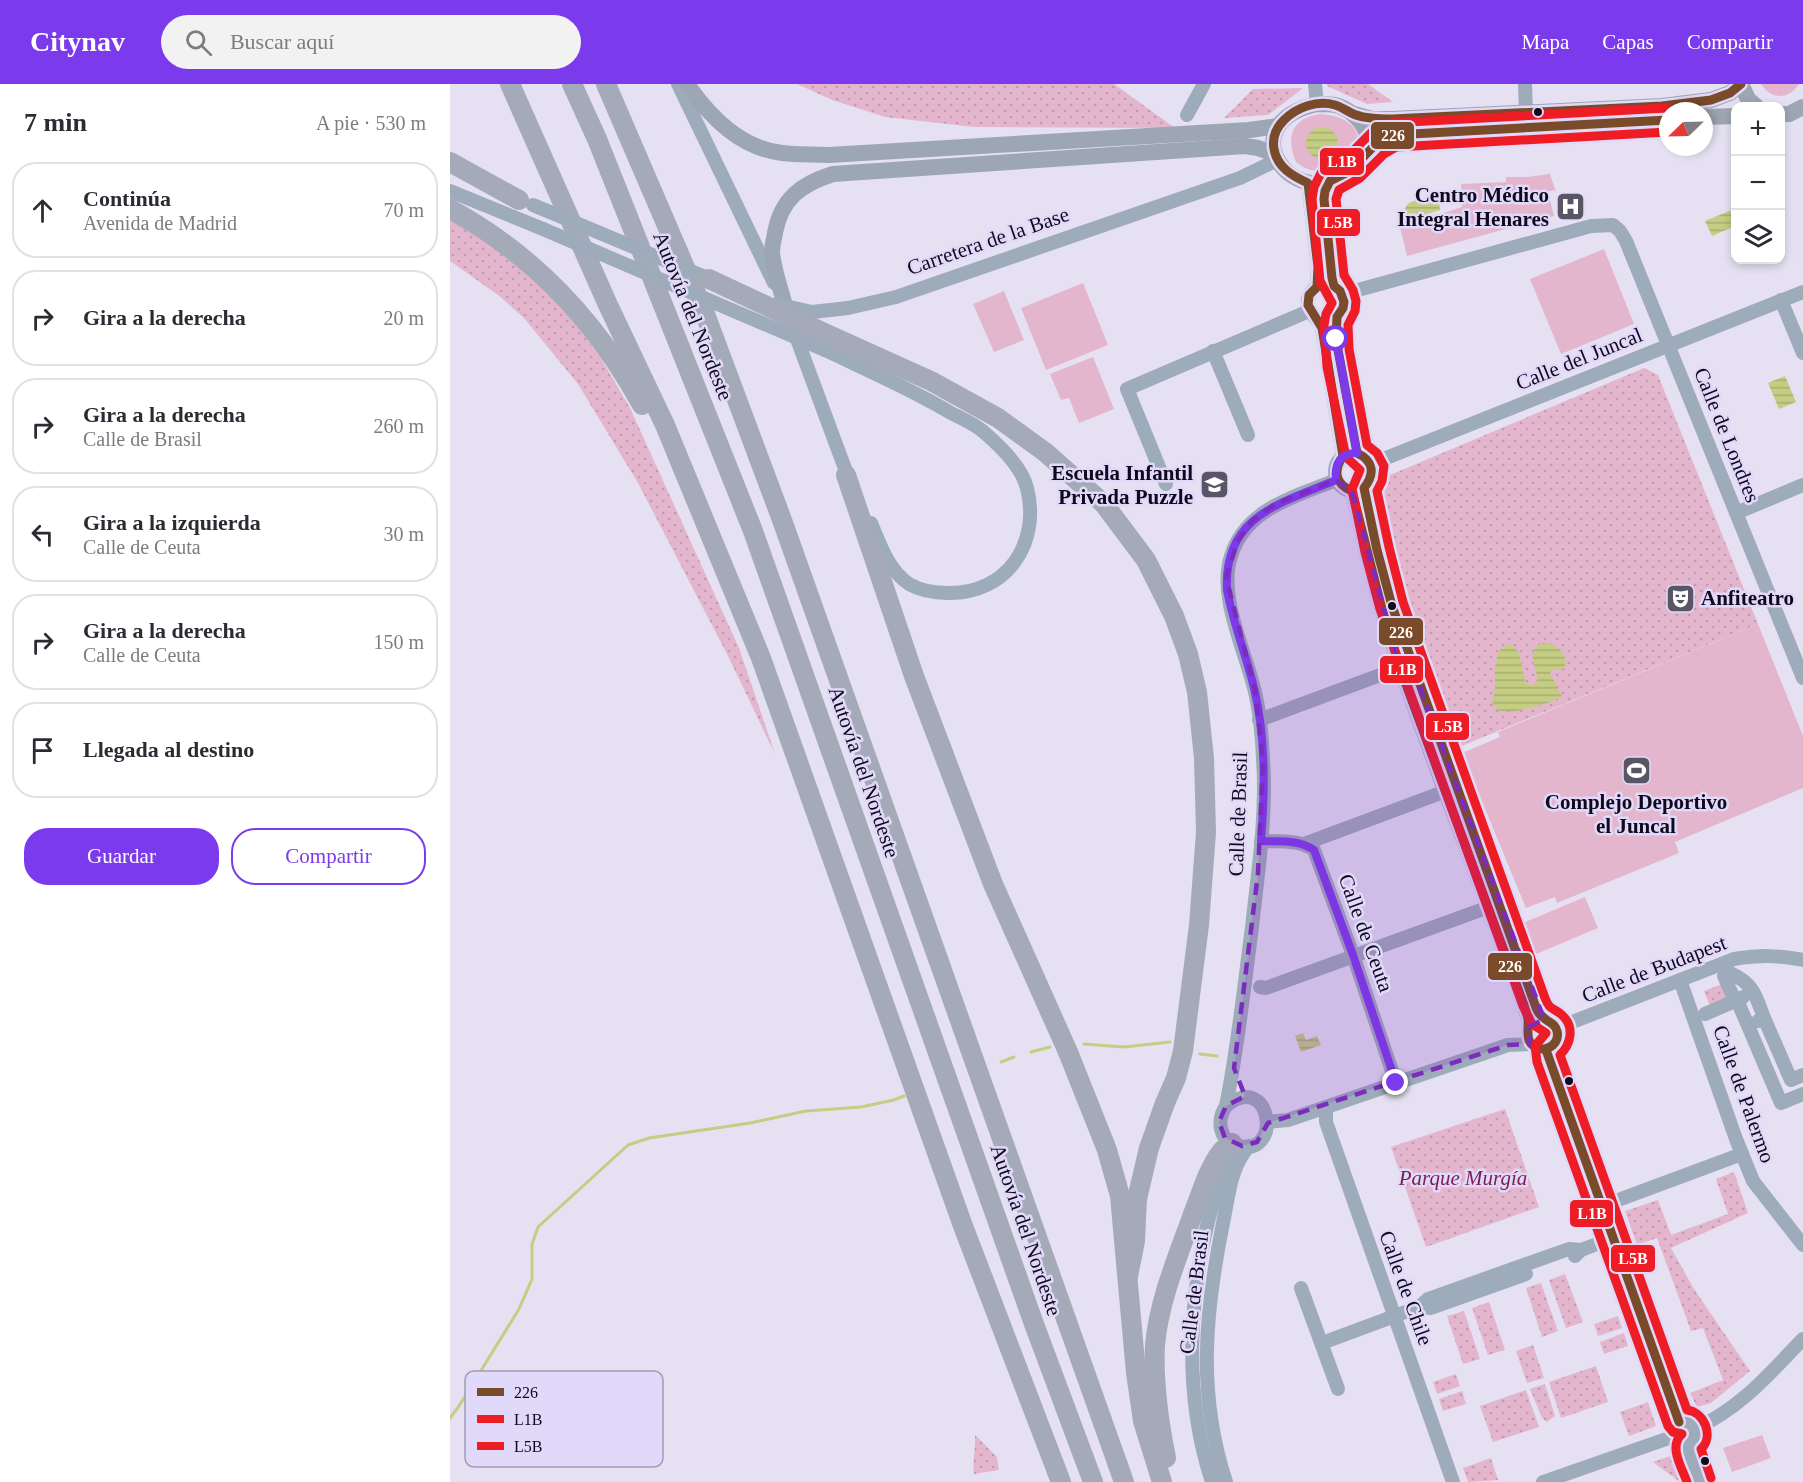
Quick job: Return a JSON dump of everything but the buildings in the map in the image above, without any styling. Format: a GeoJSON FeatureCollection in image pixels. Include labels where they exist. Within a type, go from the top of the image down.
{"type":"FeatureCollection","features":[{"type":"Feature","properties":{"kind":"highway"},"geometry":{"type":"LineString","coordinates":[[500,84],[545,163]]}},
{"type":"Feature","properties":{"kind":"highway"},"geometry":{"type":"LineString","coordinates":[[510,84],[608,304],[665,424],[761,658],[963,1226],[1061,1482]]}},
{"type":"Feature","properties":{"kind":"highway","name":"Autovía del Nordeste"},"geometry":{"type":"LineString","coordinates":[[572,84],[597,139],[753,531],[1034,1324],[1093,1482]]}},
{"type":"Feature","properties":{"kind":"highway","name":"Autovía del Nordeste"},"geometry":{"type":"LineString","coordinates":[[606,84],[705,314],[782,520],[1124,1482]]}},
{"type":"Feature","properties":{"kind":"highway"},"geometry":{"type":"LineString","coordinates":[[450,162],[526,202]]}},
{"type":"Feature","properties":{"kind":"highway"},"geometry":{"type":"LineString","coordinates":[[450,209],[513,249],[552,284],[588,322],[622,369],[655,428],[699,528],[761,658]]}},
{"type":"Feature","properties":{"kind":"highway"},"geometry":{"type":"LineString","coordinates":[[709,279],[815,321],[998,418],[1045,452],[1104,504],[1146,560],[1174,616],[1188,654],[1197,692],[1204,758],[1206,832],[1199,925],[1183,1051],[1176,1078],[1149,1148],[1137,1199],[1135,1241],[1128,1276]]}},
{"type":"Feature","properties":{"kind":"highway"},"geometry":{"type":"LineString","coordinates":[[846,475],[914,676],[993,884],[1068,1053],[1107,1150],[1120,1196],[1136,1373],[1143,1421],[1162,1482]]}},
{"type":"Feature","properties":{"kind":"highway"},"geometry":{"type":"LineString","coordinates":[[1168,1482],[1156,1378],[1155,1346],[1161,1310],[1206,1180],[1222,1151],[1238,1144]]}},
{"type":"Feature","properties":{"kind":"main road"},"geometry":{"type":"LineString","coordinates":[[687,84],[722,126],[752,145],[781,153],[829,155],[1249,130],[1278,126]]}},
{"type":"Feature","properties":{"kind":"main road"},"geometry":{"type":"LineString","coordinates":[[1659,120],[1393,135],[1379,140],[1358,165],[1343,176],[1330,181],[1308,183],[1285,170],[1276,157],[1273,139],[1278,126],[1290,114],[1302,107],[1317,104],[1334,105],[1372,119],[1526,113],[1662,106],[1711,100],[1730,93],[1741,84],[1751,102]]}},
{"type":"Feature","properties":{"kind":"main road"},"geometry":{"type":"LineString","coordinates":[[1354,114],[1364,126],[1368,137],[1365,155]]}},
{"type":"Feature","properties":{"kind":"main road"},"geometry":{"type":"LineString","coordinates":[[1713,117],[1731,116]]}},
{"type":"Feature","properties":{"kind":"main road"},"geometry":{"type":"LineString","coordinates":[[785,306],[772,252],[777,225],[785,206],[794,194],[815,180],[832,174],[1245,146],[1258,148],[1276,157]]}},
{"type":"Feature","properties":{"kind":"street"},"geometry":{"type":"LineString","coordinates":[[450,191],[543,230],[825,350],[923,396],[985,432],[1014,464],[1027,486],[1032,515],[1026,545],[1011,566],[990,585],[962,594],[932,593],[908,584],[887,560],[867,512],[846,475],[785,306],[678,84]]}},
{"type":"Feature","properties":{"kind":"street"},"geometry":{"type":"LineString","coordinates":[[1187,115],[1203,84]]}},
{"type":"Feature","properties":{"kind":"street"},"geometry":{"type":"LineString","coordinates":[[1315,84],[1317,104]]}},
{"type":"Feature","properties":{"kind":"street"},"geometry":{"type":"LineString","coordinates":[[1525,84],[1526,113]]}},
{"type":"Feature","properties":{"kind":"street","name":"Carretera de la Base"},"geometry":{"type":"LineString","coordinates":[[815,321],[849,309],[896,297],[1240,178],[1276,157]]}},
{"type":"Feature","properties":{"kind":"street"},"geometry":{"type":"LineString","coordinates":[[450,170],[709,279]]}},
{"type":"Feature","properties":{"kind":"street"},"geometry":{"type":"LineString","coordinates":[[1330,181],[1324,200],[1337,289]]}},
{"type":"Feature","properties":{"kind":"street"},"geometry":{"type":"LineString","coordinates":[[1308,183],[1318,267],[1317,287]]}},
{"type":"Feature","properties":{"kind":"street","name":"Calle de Londres"},"geometry":{"type":"LineString","coordinates":[[1337,289],[1358,290],[1598,224],[1613,225],[1626,241],[1803,678]]}},
{"type":"Feature","properties":{"kind":"street"},"geometry":{"type":"LineString","coordinates":[[1166,484],[1127,389],[1213,351],[1314,315],[1331,320],[1337,317],[1343,308],[1343,296],[1337,289],[1328,285],[1317,287],[1309,295],[1308,305],[1314,315],[1324,340],[1343,456]]}},
{"type":"Feature","properties":{"kind":"street","name":"Calle del Juncal"},"geometry":{"type":"LineString","coordinates":[[1371,464],[1803,291]]}},
{"type":"Feature","properties":{"kind":"street"},"geometry":{"type":"LineString","coordinates":[[1781,300],[1803,353]]}},
{"type":"Feature","properties":{"kind":"street"},"geometry":{"type":"LineString","coordinates":[[1337,317],[1336,339],[1357,453]]}},
{"type":"Feature","properties":{"kind":"street"},"geometry":{"type":"LineString","coordinates":[[1213,351],[1248,435]]}},
{"type":"Feature","properties":{"kind":"street"},"geometry":{"type":"LineString","coordinates":[[1357,453],[1366,457],[1371,464],[1373,472],[1371,482],[1358,490],[1345,489],[1336,480],[1337,462],[1343,456],[1357,453]]}},
{"type":"Feature","properties":{"kind":"street","name":"Calle de Brasil"},"geometry":{"type":"LineString","coordinates":[[1226,1106],[1234,1068],[1261,841],[1263,762],[1255,690],[1227,590],[1226,577],[1231,556],[1243,531],[1262,512],[1275,504],[1336,480]]}},
{"type":"Feature","properties":{"kind":"street"},"geometry":{"type":"LineString","coordinates":[[1736,513],[1803,485]]}},
{"type":"Feature","properties":{"kind":"street"},"geometry":{"type":"LineString","coordinates":[[1358,490],[1378,598],[1406,665],[1534,1002],[1544,1019]]}},
{"type":"Feature","properties":{"kind":"street"},"geometry":{"type":"LineString","coordinates":[[1259,720],[1406,665]]}},
{"type":"Feature","properties":{"kind":"street"},"geometry":{"type":"LineString","coordinates":[[1406,665],[1446,792],[1526,1012],[1529,1027],[1527,1035],[1530,1044]]}},
{"type":"Feature","properties":{"kind":"street"},"geometry":{"type":"LineString","coordinates":[[1261,841],[1304,843],[1446,792]]}},
{"type":"Feature","properties":{"kind":"street","name":"Calle de Ceuta"},"geometry":{"type":"LineString","coordinates":[[1304,843],[1314,850],[1353,955],[1396,1083]]}},
{"type":"Feature","properties":{"kind":"street"},"geometry":{"type":"LineString","coordinates":[[1260,987],[1266,988],[1489,908]]}},
{"type":"Feature","properties":{"kind":"street","name":"Calle de Budapest"},"geometry":{"type":"LineString","coordinates":[[1557,1028],[1734,959],[1779,955],[1803,960]]}},
{"type":"Feature","properties":{"kind":"street"},"geometry":{"type":"LineString","coordinates":[[1797,1077],[1764,1018],[1754,992],[1744,980],[1727,974],[1736,1001],[1782,1103],[1803,1094]]}},
{"type":"Feature","properties":{"kind":"street","name":"Calle de Palermo"},"geometry":{"type":"LineString","coordinates":[[1680,980],[1753,1181],[1803,1245]]}},
{"type":"Feature","properties":{"kind":"street"},"geometry":{"type":"LineString","coordinates":[[1705,1014],[1754,992]]}},
{"type":"Feature","properties":{"kind":"street"},"geometry":{"type":"LineString","coordinates":[[1748,1025],[1764,1018]]}},
{"type":"Feature","properties":{"kind":"street"},"geometry":{"type":"LineString","coordinates":[[1268,1122],[1288,1120],[1508,1045],[1530,1044],[1540,1050],[1546,1050],[1556,1042],[1558,1035],[1554,1023],[1544,1019],[1535,1021],[1529,1027]]}},
{"type":"Feature","properties":{"kind":"street"},"geometry":{"type":"LineString","coordinates":[[1546,1050],[1679,1422]]}},
{"type":"Feature","properties":{"kind":"street"},"geometry":{"type":"LineString","coordinates":[[1234,1068],[1249,1098],[1263,1107],[1268,1122],[1263,1137],[1238,1144],[1221,1130],[1221,1113],[1226,1106],[1240,1098],[1249,1098]]}},
{"type":"Feature","properties":{"kind":"street","name":"Calle de Chile"},"geometry":{"type":"LineString","coordinates":[[1326,1107],[1326,1122],[1454,1482]]}},
{"type":"Feature","properties":{"kind":"street","name":"Calle de Brasil"},"geometry":{"type":"LineString","coordinates":[[1212,1482],[1198,1429],[1194,1394],[1192,1332],[1200,1264],[1214,1199],[1221,1174],[1238,1144]]}},
{"type":"Feature","properties":{"kind":"street","name":"Calle de Brasil"},"geometry":{"type":"LineString","coordinates":[[1226,1482],[1211,1428],[1206,1335],[1214,1267],[1228,1193],[1240,1157],[1238,1144]]}},
{"type":"Feature","properties":{"kind":"street"},"geometry":{"type":"LineString","coordinates":[[1602,1206],[1742,1154]]}},
{"type":"Feature","properties":{"kind":"street"},"geometry":{"type":"LineString","coordinates":[[1322,1343],[1419,1307],[1431,1308],[1573,1258],[1581,1250],[1613,1238]]}},
{"type":"Feature","properties":{"kind":"street"},"geometry":{"type":"LineString","coordinates":[[1301,1288],[1338,1389]]}},
{"type":"Feature","properties":{"kind":"street"},"geometry":{"type":"LineString","coordinates":[[1695,1429],[1746,1398],[1803,1339]]}},
{"type":"Feature","properties":{"kind":"street"},"geometry":{"type":"LineString","coordinates":[[1679,1422],[1689,1422],[1695,1429],[1695,1439],[1687,1445],[1678,1444],[1672,1437],[1673,1428],[1679,1422]]}},
{"type":"Feature","properties":{"kind":"street"},"geometry":{"type":"LineString","coordinates":[[1543,1482],[1672,1437]]}},
{"type":"Feature","properties":{"kind":"street"},"geometry":{"type":"LineString","coordinates":[[1687,1445],[1701,1482]]}},
{"type":"Feature","properties":{"kind":"highlighted area"},"geometry":{"type":"Polygon","coordinates":[[[1336,480],[1352,491],[1400,668],[1411,663],[1544,1019],[1529,1027],[1530,1044],[1508,1045],[1268,1123],[1257,1142],[1242,1146],[1225,1138],[1219,1122],[1226,1106],[1245,1096],[1234,1068],[1258,873],[1263,762],[1255,690],[1226,577],[1238,540],[1252,521],[1275,504],[1336,480]]]}},
{"type":"Feature","properties":{"kind":"green space"},"geometry":{"type":"Polygon","coordinates":[[[797,84],[1114,84],[1175,128],[974,127],[885,117],[832,100],[797,84]]]}},
{"type":"Feature","properties":{"kind":"green space"},"geometry":{"type":"Polygon","coordinates":[[[1327,84],[1368,84],[1393,102],[1367,104],[1327,84]]]}},
{"type":"Feature","properties":{"kind":"green space"},"geometry":{"type":"Polygon","coordinates":[[[1761,84],[1799,84],[1790,93],[1780,96],[1770,93],[1761,84]]]}},
{"type":"Feature","properties":{"kind":"green space"},"geometry":{"type":"Polygon","coordinates":[[[1303,88],[1268,115],[1224,118],[1253,89],[1303,88]]]}},
{"type":"Feature","properties":{"kind":"green space"},"geometry":{"type":"Polygon","coordinates":[[[1321,114],[1343,120],[1355,129],[1357,141],[1352,154],[1342,164],[1328,170],[1312,170],[1296,162],[1291,137],[1297,124],[1303,119],[1321,114]]]}},
{"type":"Feature","properties":{"kind":"green space"},"geometry":{"type":"Polygon","coordinates":[[[1550,174],[1556,192],[1554,190],[1548,192],[1554,216],[1407,256],[1400,227],[1462,207],[1461,184],[1506,182],[1506,177],[1550,174]]]}},
{"type":"Feature","properties":{"kind":"green space"},"geometry":{"type":"Polygon","coordinates":[[[450,216],[512,258],[557,299],[601,358],[630,408],[739,648],[775,754],[727,654],[638,483],[578,384],[524,318],[498,295],[450,261],[450,216]]]}},
{"type":"Feature","properties":{"kind":"green space"},"geometry":{"type":"Polygon","coordinates":[[[1604,249],[1634,324],[1561,354],[1530,279],[1604,249]]]}},
{"type":"Feature","properties":{"kind":"green space"},"geometry":{"type":"Polygon","coordinates":[[[1083,283],[1108,345],[1046,370],[1021,308],[1083,283]]]}},
{"type":"Feature","properties":{"kind":"green space"},"geometry":{"type":"Polygon","coordinates":[[[1004,291],[1024,340],[994,352],[973,304],[1004,291]]]}},
{"type":"Feature","properties":{"kind":"green space"},"geometry":{"type":"Polygon","coordinates":[[[1093,357],[1114,409],[1079,423],[1069,398],[1061,400],[1050,374],[1093,357]]]}},
{"type":"Feature","properties":{"kind":"green space"},"geometry":{"type":"Polygon","coordinates":[[[1644,368],[1658,375],[1758,624],[1457,748],[1419,639],[1380,496],[1390,475],[1644,368]]]}},
{"type":"Feature","properties":{"kind":"green space","name":"Complejo Deportivo el Juncal"},"geometry":{"type":"Polygon","coordinates":[[[1758,624],[1803,736],[1803,788],[1675,842],[1679,853],[1557,903],[1555,897],[1526,908],[1462,753],[1500,737],[1498,732],[1758,624]]]}},
{"type":"Feature","properties":{"kind":"green space"},"geometry":{"type":"Polygon","coordinates":[[[1585,897],[1598,928],[1536,954],[1523,923],[1585,897]]]}},
{"type":"Feature","properties":{"kind":"green space"},"geometry":{"type":"Polygon","coordinates":[[[1722,984],[1730,1003],[1712,1011],[1704,991],[1722,984]]]}},
{"type":"Feature","properties":{"kind":"green space","name":"Parque Murgía"},"geometry":{"type":"Polygon","coordinates":[[[1505,1109],[1539,1207],[1426,1247],[1391,1147],[1505,1109]]]}},
{"type":"Feature","properties":{"kind":"green space"},"geometry":{"type":"Polygon","coordinates":[[[1734,1172],[1748,1213],[1671,1248],[1694,1289],[1750,1371],[1711,1403],[1697,1407],[1690,1393],[1723,1380],[1703,1328],[1691,1331],[1657,1238],[1637,1245],[1625,1211],[1658,1200],[1671,1235],[1728,1214],[1716,1179],[1734,1172]]]}},
{"type":"Feature","properties":{"kind":"green space"},"geometry":{"type":"Polygon","coordinates":[[[1565,1274],[1583,1322],[1566,1328],[1549,1280],[1565,1274]]]}},
{"type":"Feature","properties":{"kind":"green space"},"geometry":{"type":"Polygon","coordinates":[[[1541,1283],[1558,1331],[1542,1337],[1526,1288],[1541,1283]]]}},
{"type":"Feature","properties":{"kind":"green space"},"geometry":{"type":"Polygon","coordinates":[[[1489,1302],[1505,1350],[1488,1355],[1472,1308],[1489,1302]]]}},
{"type":"Feature","properties":{"kind":"green space"},"geometry":{"type":"Polygon","coordinates":[[[1464,1311],[1480,1359],[1463,1364],[1447,1316],[1464,1311]]]}},
{"type":"Feature","properties":{"kind":"green space"},"geometry":{"type":"Polygon","coordinates":[[[1618,1316],[1622,1328],[1598,1336],[1594,1324],[1618,1316]]]}},
{"type":"Feature","properties":{"kind":"green space"},"geometry":{"type":"Polygon","coordinates":[[[1624,1333],[1628,1346],[1604,1354],[1600,1342],[1624,1333]]]}},
{"type":"Feature","properties":{"kind":"green space"},"geometry":{"type":"Polygon","coordinates":[[[1533,1345],[1544,1378],[1527,1383],[1516,1351],[1533,1345]]]}},
{"type":"Feature","properties":{"kind":"green space"},"geometry":{"type":"Polygon","coordinates":[[[1596,1366],[1608,1402],[1561,1418],[1549,1382],[1596,1366]]]}},
{"type":"Feature","properties":{"kind":"green space"},"geometry":{"type":"Polygon","coordinates":[[[1456,1374],[1460,1386],[1437,1394],[1433,1382],[1456,1374]]]}},
{"type":"Feature","properties":{"kind":"green space"},"geometry":{"type":"Polygon","coordinates":[[[1545,1384],[1555,1416],[1547,1422],[1542,1418],[1530,1389],[1545,1384]]]}},
{"type":"Feature","properties":{"kind":"green space"},"geometry":{"type":"Polygon","coordinates":[[[1526,1390],[1539,1427],[1493,1442],[1480,1406],[1526,1390]]]}},
{"type":"Feature","properties":{"kind":"green space"},"geometry":{"type":"Polygon","coordinates":[[[1462,1391],[1466,1404],[1443,1411],[1439,1399],[1462,1391]]]}},
{"type":"Feature","properties":{"kind":"green space"},"geometry":{"type":"Polygon","coordinates":[[[1648,1402],[1656,1426],[1629,1436],[1620,1412],[1648,1402]]]}},
{"type":"Feature","properties":{"kind":"green space"},"geometry":{"type":"Polygon","coordinates":[[[975,1435],[997,1457],[999,1470],[974,1474],[975,1435]]]}},
{"type":"Feature","properties":{"kind":"green space"},"geometry":{"type":"Polygon","coordinates":[[[1762,1435],[1771,1458],[1732,1472],[1723,1448],[1762,1435]]]}},
{"type":"Feature","properties":{"kind":"green space"},"geometry":{"type":"Polygon","coordinates":[[[1670,1456],[1680,1482],[1653,1462],[1670,1456]]]}},
{"type":"Feature","properties":{"kind":"green space"},"geometry":{"type":"Polygon","coordinates":[[[1491,1458],[1498,1480],[1468,1482],[1463,1468],[1491,1458]]]}},
{"type":"Feature","properties":{"kind":"shaded area"},"geometry":{"type":"Polygon","coordinates":[[[1322,127],[1334,131],[1338,143],[1334,155],[1322,159],[1310,155],[1306,143],[1310,131],[1322,127]]]}},
{"type":"Feature","properties":{"kind":"shaded area"},"geometry":{"type":"Polygon","coordinates":[[[1439,199],[1440,210],[1406,221],[1404,213],[1409,203],[1439,199]]]}},
{"type":"Feature","properties":{"kind":"shaded area"},"geometry":{"type":"Polygon","coordinates":[[[1731,210],[1731,228],[1712,236],[1705,221],[1731,210]]]}},
{"type":"Feature","properties":{"kind":"shaded area"},"geometry":{"type":"Polygon","coordinates":[[[1785,376],[1796,402],[1779,409],[1768,383],[1785,376]]]}},
{"type":"Feature","properties":{"kind":"shaded area"},"geometry":{"type":"Polygon","coordinates":[[[1542,643],[1556,647],[1565,657],[1565,667],[1553,669],[1550,673],[1562,697],[1521,710],[1497,710],[1492,702],[1497,657],[1500,650],[1507,645],[1512,645],[1516,649],[1526,684],[1533,685],[1538,679],[1534,664],[1534,650],[1542,643]]]}},
{"type":"Feature","properties":{"kind":"shaded area"},"geometry":{"type":"Polygon","coordinates":[[[1303,1033],[1306,1040],[1317,1036],[1321,1045],[1301,1052],[1295,1036],[1303,1033]]]}},
{"type":"Feature","properties":{"kind":"waterway"},"geometry":{"type":"LineString","coordinates":[[1084,1044],[1124,1047],[1170,1042]]}},
{"type":"Feature","properties":{"kind":"waterway"},"geometry":{"type":"LineString","coordinates":[[1031,1052],[1050,1047]]}},
{"type":"Feature","properties":{"kind":"waterway"},"geometry":{"type":"LineString","coordinates":[[1200,1054],[1217,1056]]}},
{"type":"Feature","properties":{"kind":"waterway"},"geometry":{"type":"LineString","coordinates":[[1001,1062],[1014,1057]]}},
{"type":"Feature","properties":{"kind":"waterway"},"geometry":{"type":"LineString","coordinates":[[481,1371],[519,1309],[532,1279],[532,1244],[538,1227],[628,1145],[649,1138],[750,1123],[806,1111],[861,1107],[904,1096]]}},
{"type":"Feature","properties":{"kind":"waterway"},"geometry":{"type":"LineString","coordinates":[[450,1418],[465,1396]]}},
{"type":"Feature","properties":{"kind":"transit line","name":"226"},"geometry":{"type":"LineString","coordinates":[[1695,102],[1711,100],[1730,93],[1741,84]]}},
{"type":"Feature","properties":{"kind":"transit line","name":"226"},"geometry":{"type":"LineString","coordinates":[[1659,106],[1378,119],[1353,114],[1335,105],[1321,103],[1301,108],[1289,115],[1279,126],[1274,137],[1278,161],[1291,174],[1308,183],[1318,267],[1317,287],[1309,295],[1308,305],[1322,328],[1343,456],[1337,476],[1342,485],[1352,491],[1382,609],[1400,668],[1524,1005],[1528,1019],[1529,1040],[1534,1046],[1544,1049],[1556,1041],[1556,1028],[1540,1015],[1536,1006],[1392,606],[1377,550],[1364,488],[1370,478],[1371,468],[1367,460],[1357,453],[1336,339],[1337,317],[1344,302],[1332,278],[1324,199],[1330,181],[1350,171],[1375,145],[1393,135],[1659,120]]}},
{"type":"Feature","properties":{"kind":"transit line","name":"L1B"},"geometry":{"type":"LineString","coordinates":[[1659,108],[1390,123],[1372,132],[1343,161],[1321,173],[1314,187],[1312,199],[1320,281],[1332,303],[1326,314],[1324,325],[1327,367],[1346,457],[1360,470],[1352,489],[1380,609],[1523,1006],[1532,1024],[1546,1033],[1535,1046],[1537,1062],[1668,1426],[1673,1432],[1682,1434],[1678,1439],[1676,1451],[1687,1482]]}},
{"type":"Feature","properties":{"kind":"transit line","name":"L5B"},"geometry":{"type":"LineString","coordinates":[[1659,132],[1396,147],[1384,154],[1360,178],[1339,190],[1336,199],[1344,275],[1353,290],[1356,301],[1355,311],[1348,325],[1349,349],[1367,445],[1377,453],[1384,466],[1382,481],[1377,491],[1403,602],[1545,998],[1550,1007],[1562,1015],[1569,1025],[1569,1041],[1560,1055],[1687,1410],[1699,1415],[1706,1426],[1707,1438],[1701,1449],[1711,1478]]}},
{"type":"Feature","properties":{"kind":"transit line","name":"226"},"geometry":{"type":"LineString","coordinates":[[1546,1050],[1679,1422]]}},
{"type":"Feature","properties":{"kind":"place","name":"Centro Médico Integral Henares"},"geometry":{"type":"Point","coordinates":[1570,207]}},
{"type":"Feature","properties":{"kind":"place","name":"Escuela Infantil Privada Puzzle"},"geometry":{"type":"Point","coordinates":[1214,485]}},
{"type":"Feature","properties":{"kind":"place","name":"Anfiteatro"},"geometry":{"type":"Point","coordinates":[1680,598]}},
{"type":"Feature","properties":{"kind":"place","name":"Complejo Deportivo el Juncal"},"geometry":{"type":"Point","coordinates":[1636,771]}},
{"type":"Feature","properties":{"kind":"route"},"geometry":{"type":"LineString","coordinates":[[1336,339],[1357,453],[1343,456],[1337,462],[1336,480],[1275,504],[1252,521],[1243,531],[1231,556],[1226,577],[1227,590],[1255,690],[1263,762],[1264,795],[1261,841],[1304,843],[1314,850],[1353,955],[1396,1083]]}}]}
